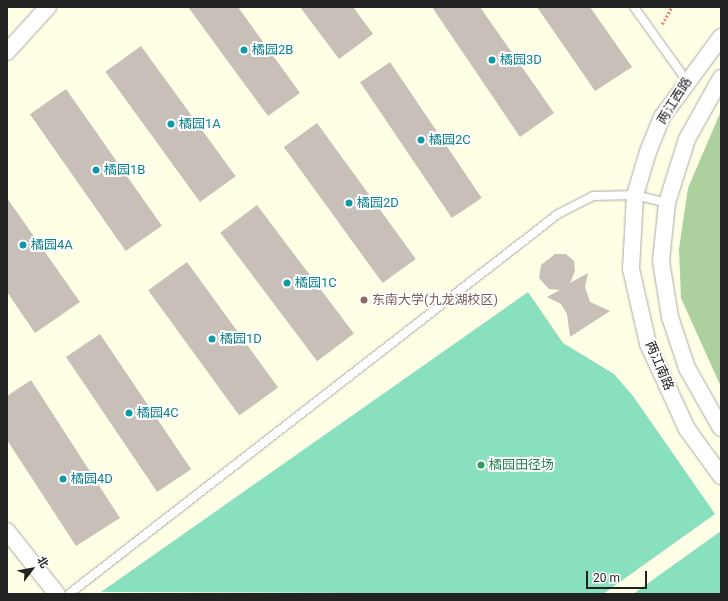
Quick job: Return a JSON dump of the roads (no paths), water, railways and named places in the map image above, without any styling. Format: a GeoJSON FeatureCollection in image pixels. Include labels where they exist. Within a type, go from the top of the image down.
{"type":"FeatureCollection","features":[{"type":"Feature","properties":{"kind":"street"},"geometry":{"type":"LineString","coordinates":[[7,52],[48,7]]}},
{"type":"Feature","properties":{"kind":"street","name":"两江西路"},"geometry":{"type":"LineString","coordinates":[[635,195],[662,117],[687,81],[721,38]]}},
{"type":"Feature","properties":{"kind":"street"},"geometry":{"type":"LineString","coordinates":[[667,204],[687,138],[721,78]]}},
{"type":"Feature","properties":{"kind":"street","name":"两江南路"},"geometry":{"type":"LineString","coordinates":[[635,195],[631,269],[648,344],[687,429],[721,476]]}},
{"type":"Feature","properties":{"kind":"street","name":"两江南路"},"geometry":{"type":"LineString","coordinates":[[667,204],[661,261],[670,317],[687,368],[721,428]]}},
{"type":"Feature","properties":{"kind":"street"},"geometry":{"type":"LineString","coordinates":[[7,531],[57,594]]}},
{"type":"Feature","properties":{"kind":"lane"},"geometry":{"type":"LineString","coordinates":[[634,7],[687,81]]}},
{"type":"Feature","properties":{"kind":"lane"},"geometry":{"type":"LineString","coordinates":[[69,594],[558,214],[593,196],[635,195],[667,204]]}},
{"type":"Feature","properties":{"kind":"place","name":"橘园2B"},"geometry":{"type":"Point","coordinates":[244,50]}},
{"type":"Feature","properties":{"kind":"place","name":"橘园3D"},"geometry":{"type":"Point","coordinates":[492,60]}},
{"type":"Feature","properties":{"kind":"place","name":"橘园1A"},"geometry":{"type":"Point","coordinates":[171,124]}},
{"type":"Feature","properties":{"kind":"place","name":"橘园2C"},"geometry":{"type":"Point","coordinates":[421,140]}},
{"type":"Feature","properties":{"kind":"place","name":"橘园1B"},"geometry":{"type":"Point","coordinates":[96,170]}},
{"type":"Feature","properties":{"kind":"place","name":"橘园2D"},"geometry":{"type":"Point","coordinates":[349,203]}},
{"type":"Feature","properties":{"kind":"place","name":"橘园4A"},"geometry":{"type":"Point","coordinates":[23,245]}},
{"type":"Feature","properties":{"kind":"place","name":"橘园1C"},"geometry":{"type":"Point","coordinates":[287,283]}},
{"type":"Feature","properties":{"kind":"place","name":"东南大学(九龙湖校区)"},"geometry":{"type":"Point","coordinates":[364,300]}},
{"type":"Feature","properties":{"kind":"place","name":"橘园1D"},"geometry":{"type":"Point","coordinates":[212,339]}},
{"type":"Feature","properties":{"kind":"place","name":"橘园4C"},"geometry":{"type":"Point","coordinates":[129,413]}},
{"type":"Feature","properties":{"kind":"place","name":"橘园田径场"},"geometry":{"type":"Point","coordinates":[481,465]}},
{"type":"Feature","properties":{"kind":"place","name":"橘园4D"},"geometry":{"type":"Point","coordinates":[63,479]}}]}
